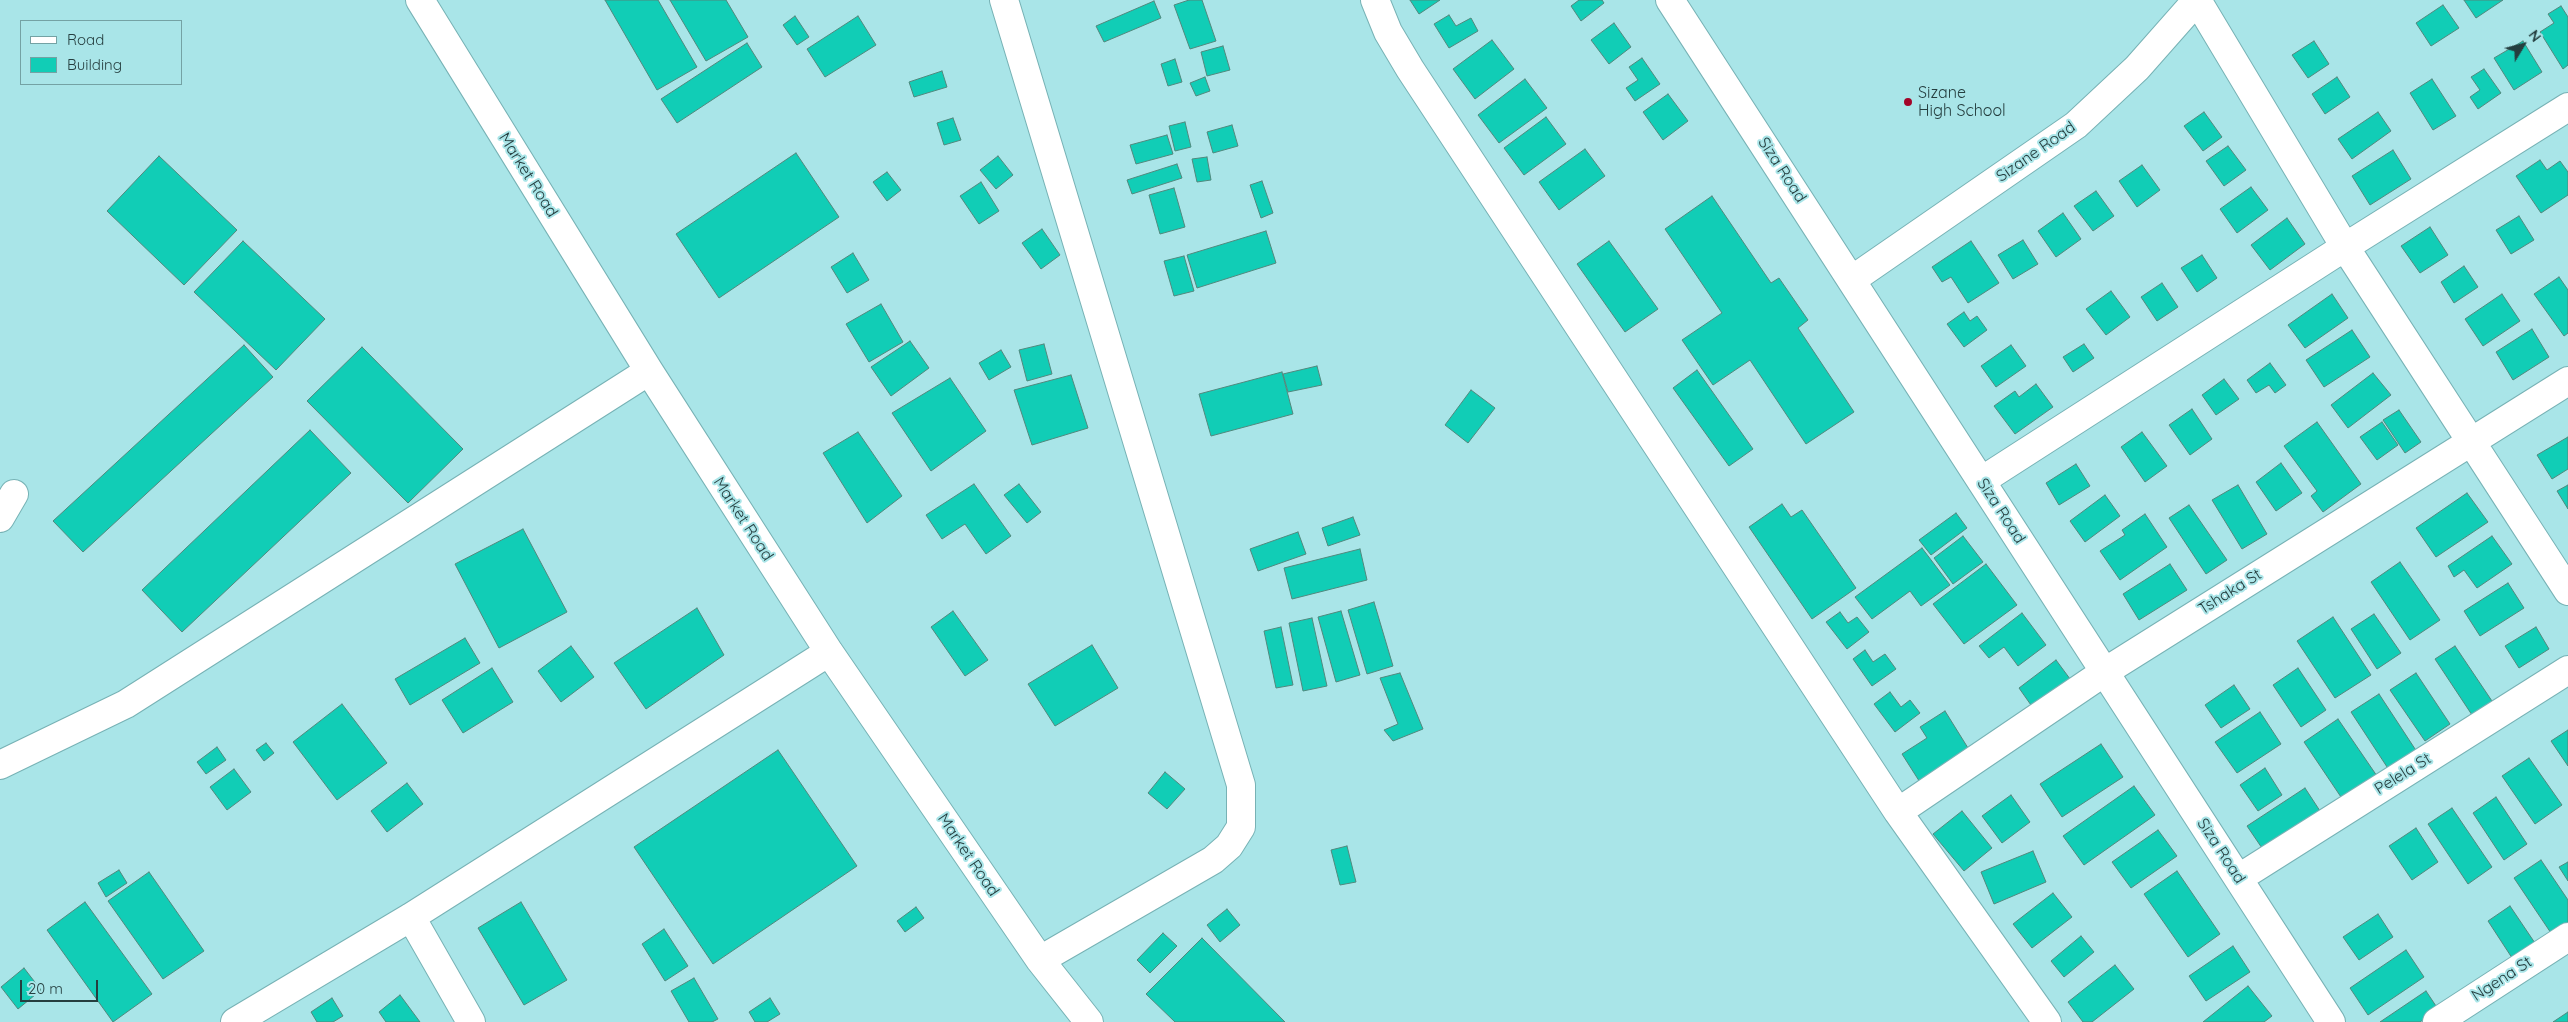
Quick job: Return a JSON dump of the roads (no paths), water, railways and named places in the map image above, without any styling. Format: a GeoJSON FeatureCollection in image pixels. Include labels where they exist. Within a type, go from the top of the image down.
{"type":"FeatureCollection","features":[{"type":"Feature","properties":{"kind":"street","name":"Market Road"},"geometry":{"type":"LineString","coordinates":[[420,0],[649,371],[828,652],[1040,960],[1089,1022]]}},
{"type":"Feature","properties":{"kind":"street"},"geometry":{"type":"LineString","coordinates":[[1004,0],[1241,785],[1241,827],[1229,846],[1213,860],[1040,960]]}},
{"type":"Feature","properties":{"kind":"street"},"geometry":{"type":"LineString","coordinates":[[1375,0],[1388,32],[1410,69],[1898,812],[2047,1022]]}},
{"type":"Feature","properties":{"kind":"street","name":"Siza Road"},"geometry":{"type":"LineString","coordinates":[[1670,0],[2106,671],[2331,1022]]}},
{"type":"Feature","properties":{"kind":"street"},"geometry":{"type":"LineString","coordinates":[[2197,0],[2345,247],[2568,591]]}},
{"type":"Feature","properties":{"kind":"street","name":"Sizane Road"},"geometry":{"type":"LineString","coordinates":[[1852,279],[2076,125],[2137,68],[2197,0]]}},
{"type":"Feature","properties":{"kind":"street"},"geometry":{"type":"LineString","coordinates":[[1982,481],[2345,247],[2568,107]]}},
{"type":"Feature","properties":{"kind":"street"},"geometry":{"type":"LineString","coordinates":[[0,764],[126,704],[649,371]]}},
{"type":"Feature","properties":{"kind":"street","name":"Tshaka St"},"geometry":{"type":"LineString","coordinates":[[1898,812],[2106,671],[2469,441],[2568,381]]}},
{"type":"Feature","properties":{"kind":"street"},"geometry":{"type":"LineString","coordinates":[[0,518],[14,494]]}},
{"type":"Feature","properties":{"kind":"street"},"geometry":{"type":"LineString","coordinates":[[235,1022],[411,918],[828,652]]}},
{"type":"Feature","properties":{"kind":"street","name":"Pelela St"},"geometry":{"type":"LineString","coordinates":[[2239,878],[2568,670]]}},
{"type":"Feature","properties":{"kind":"street"},"geometry":{"type":"LineString","coordinates":[[411,918],[471,1022]]}},
{"type":"Feature","properties":{"kind":"street","name":"Ngena St"},"geometry":{"type":"LineString","coordinates":[[2437,1022],[2568,937]]}},
{"type":"Feature","properties":{"kind":"place","name":"Sizane High School"},"geometry":{"type":"Point","coordinates":[1908,102]}}]}
